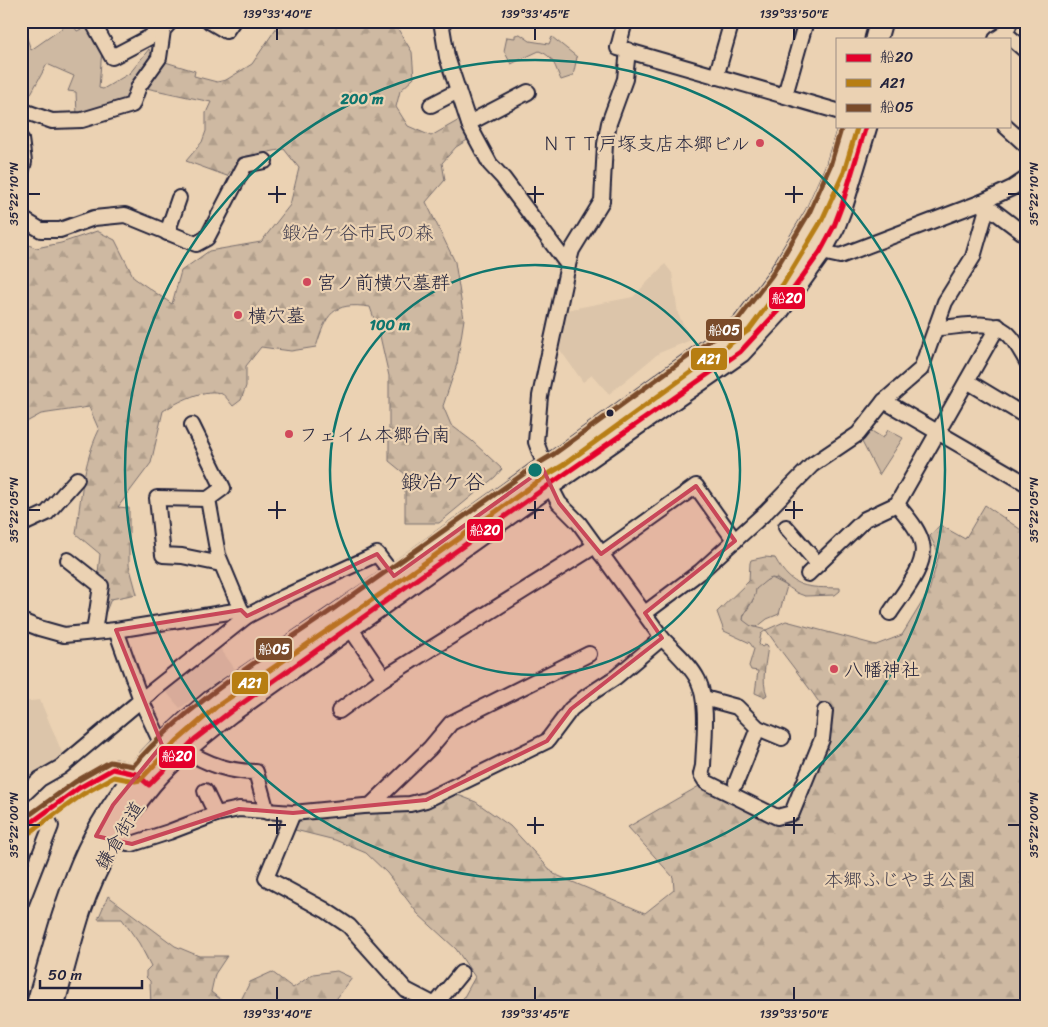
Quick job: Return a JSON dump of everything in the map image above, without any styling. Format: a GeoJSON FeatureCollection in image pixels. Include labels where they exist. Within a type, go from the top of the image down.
{"type":"FeatureCollection","features":[{"type":"Feature","properties":{"kind":"main road"},"geometry":{"type":"LineString","coordinates":[[876,38],[881,21]]}},
{"type":"Feature","properties":{"kind":"main road"},"geometry":{"type":"LineString","coordinates":[[891,38],[896,21]]}},
{"type":"Feature","properties":{"kind":"main road","name":"鎌倉街道"},"geometry":{"type":"LineString","coordinates":[[53,1006],[81,909],[94,876],[113,805],[143,779],[230,712],[350,626],[546,477],[558,460],[743,325],[778,280],[816,216],[837,169],[849,128]]}},
{"type":"Feature","properties":{"kind":"main road","name":"鎌倉街道"},"geometry":{"type":"LineString","coordinates":[[143,779],[162,745],[212,701],[394,576],[740,352],[777,312],[820,252],[834,226],[865,128]]}},
{"type":"Feature","properties":{"kind":"main road","name":"鎌倉街道"},"geometry":{"type":"LineString","coordinates":[[37,1006],[67,904],[82,864],[104,838]]}},
{"type":"Feature","properties":{"kind":"street"},"geometry":{"type":"LineString","coordinates":[[92,21],[112,57],[152,36],[158,21]]}},
{"type":"Feature","properties":{"kind":"street"},"geometry":{"type":"LineString","coordinates":[[21,110],[52,121],[82,120],[132,105],[139,86],[159,58],[163,30],[171,21]]}},
{"type":"Feature","properties":{"kind":"street"},"geometry":{"type":"LineString","coordinates":[[209,21],[226,30],[233,21]]}},
{"type":"Feature","properties":{"kind":"street"},"geometry":{"type":"LineString","coordinates":[[441,21],[447,57],[470,127],[490,164],[503,178],[568,265]]}},
{"type":"Feature","properties":{"kind":"street"},"geometry":{"type":"LineString","coordinates":[[625,21],[618,48],[836,111]]}},
{"type":"Feature","properties":{"kind":"street"},"geometry":{"type":"LineString","coordinates":[[716,77],[732,21]]}},
{"type":"Feature","properties":{"kind":"street"},"geometry":{"type":"LineString","coordinates":[[785,95],[806,21]]}},
{"type":"Feature","properties":{"kind":"street"},"geometry":{"type":"LineString","coordinates":[[1004,31],[1027,52]]}},
{"type":"Feature","properties":{"kind":"street"},"geometry":{"type":"LineString","coordinates":[[628,50],[626,79],[610,123],[605,144],[602,201],[572,250],[537,416],[536,442],[543,461],[546,477],[559,503],[579,523],[662,638],[698,680],[704,698],[703,766],[701,774],[706,782],[777,816],[792,813],[822,739],[825,711]]}},
{"type":"Feature","properties":{"kind":"street"},"geometry":{"type":"LineString","coordinates":[[431,105],[458,91]]}},
{"type":"Feature","properties":{"kind":"street"},"geometry":{"type":"LineString","coordinates":[[469,122],[528,92]]}},
{"type":"Feature","properties":{"kind":"street"},"geometry":{"type":"LineString","coordinates":[[1007,128],[1027,146]]}},
{"type":"Feature","properties":{"kind":"street"},"geometry":{"type":"LineString","coordinates":[[21,139],[24,162],[21,172]]}},
{"type":"Feature","properties":{"kind":"street"},"geometry":{"type":"LineString","coordinates":[[21,218],[41,230],[60,230],[94,218],[125,215],[196,244],[207,238],[246,165],[265,161]]}},
{"type":"Feature","properties":{"kind":"street"},"geometry":{"type":"LineString","coordinates":[[799,247],[840,256],[982,202],[1012,188],[1027,178]]}},
{"type":"Feature","properties":{"kind":"street"},"geometry":{"type":"LineString","coordinates":[[167,233],[179,198]]}},
{"type":"Feature","properties":{"kind":"street"},"geometry":{"type":"LineString","coordinates":[[982,202],[1027,236]]}},
{"type":"Feature","properties":{"kind":"street"},"geometry":{"type":"LineString","coordinates":[[645,613],[701,571],[735,541],[812,465],[858,434],[884,401],[921,369],[945,302],[973,258],[986,212],[982,202]]}},
{"type":"Feature","properties":{"kind":"street"},"geometry":{"type":"LineString","coordinates":[[936,328],[952,328],[978,324],[998,326],[1008,332],[1027,362]]}},
{"type":"Feature","properties":{"kind":"street"},"geometry":{"type":"LineString","coordinates":[[808,574],[865,519],[897,504],[998,326]]}},
{"type":"Feature","properties":{"kind":"street"},"geometry":{"type":"LineString","coordinates":[[967,381],[1027,417]]}},
{"type":"Feature","properties":{"kind":"street"},"geometry":{"type":"LineString","coordinates":[[884,401],[1027,484]]}},
{"type":"Feature","properties":{"kind":"street"},"geometry":{"type":"LineString","coordinates":[[192,425],[223,488],[208,499],[157,498],[163,555],[182,556],[221,564]]}},
{"type":"Feature","properties":{"kind":"street"},"geometry":{"type":"LineString","coordinates":[[21,525],[47,513],[77,479]]}},
{"type":"Feature","properties":{"kind":"street"},"geometry":{"type":"LineString","coordinates":[[340,711],[384,678],[598,550],[696,486],[735,541]]}},
{"type":"Feature","properties":{"kind":"street"},"geometry":{"type":"LineString","coordinates":[[208,499],[221,564],[244,613]]}},
{"type":"Feature","properties":{"kind":"street"},"geometry":{"type":"LineString","coordinates":[[890,613],[922,562],[923,544],[914,527],[897,504]]}},
{"type":"Feature","properties":{"kind":"street"},"geometry":{"type":"LineString","coordinates":[[786,527],[818,564]]}},
{"type":"Feature","properties":{"kind":"street"},"geometry":{"type":"LineString","coordinates":[[21,621],[64,635],[244,613],[377,554],[394,576]]}},
{"type":"Feature","properties":{"kind":"street"},"geometry":{"type":"LineString","coordinates":[[68,560],[101,586],[94,632]]}},
{"type":"Feature","properties":{"kind":"street"},"geometry":{"type":"LineString","coordinates":[[21,797],[40,779],[60,767],[244,613]]}},
{"type":"Feature","properties":{"kind":"street"},"geometry":{"type":"LineString","coordinates":[[350,626],[384,678]]}},
{"type":"Feature","properties":{"kind":"street"},"geometry":{"type":"LineString","coordinates":[[116,630],[141,700],[162,745]]}},
{"type":"Feature","properties":{"kind":"street"},"geometry":{"type":"LineString","coordinates":[[104,838],[132,844],[216,814],[239,810],[294,813],[370,805],[410,804],[426,800],[547,741],[572,709],[587,696],[616,678],[662,638]]}},
{"type":"Feature","properties":{"kind":"street"},"geometry":{"type":"LineString","coordinates":[[370,805],[430,748],[450,723],[589,654]]}},
{"type":"Feature","properties":{"kind":"street"},"geometry":{"type":"LineString","coordinates":[[704,698],[737,707],[758,728],[782,738]]}},
{"type":"Feature","properties":{"kind":"street"},"geometry":{"type":"LineString","coordinates":[[736,783],[758,728]]}},
{"type":"Feature","properties":{"kind":"street"},"geometry":{"type":"LineString","coordinates":[[184,749],[203,762],[239,772],[256,772],[267,812]]}},
{"type":"Feature","properties":{"kind":"street","name":"鎌倉街道"},"geometry":{"type":"LineString","coordinates":[[23,823],[46,812],[79,788],[113,769],[143,779]]}},
{"type":"Feature","properties":{"kind":"street"},"geometry":{"type":"LineString","coordinates":[[206,791],[216,814]]}},
{"type":"Feature","properties":{"kind":"street"},"geometry":{"type":"LineString","coordinates":[[21,903],[51,826],[46,812]]}},
{"type":"Feature","properties":{"kind":"street"},"geometry":{"type":"LineString","coordinates":[[294,813],[266,878],[325,910],[349,926],[406,990],[436,1005],[461,974]]}},
{"type":"Feature","properties":{"kind":"highlighted area"},"geometry":{"type":"Polygon","coordinates":[[[543,469],[559,503],[601,554],[696,486],[735,541],[645,613],[662,638],[571,709],[547,741],[426,800],[293,813],[239,809],[132,844],[96,836],[113,805],[162,745],[116,630],[241,610],[247,616],[377,554],[394,576],[543,469]]]}},
{"type":"Feature","properties":{"kind":"shaded area"},"geometry":{"type":"Polygon","coordinates":[[[665,264],[672,273],[678,314],[691,340],[659,353],[609,394],[592,375],[583,382],[558,347],[566,310],[633,297],[665,264]]]}},
{"type":"Feature","properties":{"kind":"shaded area"},"geometry":{"type":"Polygon","coordinates":[[[217,644],[235,669],[180,708],[163,688],[217,644]]]}},
{"type":"Feature","properties":{"kind":"shaded area"},"geometry":{"type":"Polygon","coordinates":[[[40,700],[64,757],[21,793],[21,702],[40,700]]]}},
{"type":"Feature","properties":{"kind":"green space"},"geometry":{"type":"Polygon","coordinates":[[[21,21],[31,50],[71,22],[77,31],[86,27],[102,49],[99,88],[103,89],[130,73],[149,49],[153,57],[128,101],[77,115],[76,92],[68,91],[74,76],[47,64],[28,99],[21,90],[21,21]]]}},
{"type":"Feature","properties":{"kind":"green space","name":"鍛冶ケ谷市民の森"},"geometry":{"type":"Polygon","coordinates":[[[281,21],[323,21],[324,26],[345,24],[346,21],[393,21],[412,52],[414,78],[400,91],[396,107],[408,126],[431,136],[461,119],[469,139],[456,147],[442,163],[445,180],[426,202],[455,262],[464,319],[457,364],[443,406],[451,425],[472,441],[502,469],[495,477],[439,523],[405,523],[405,474],[389,461],[389,376],[380,336],[370,307],[347,306],[339,309],[327,319],[316,347],[291,351],[261,347],[246,366],[246,386],[241,400],[233,406],[222,394],[208,392],[192,397],[163,411],[151,463],[118,507],[129,508],[129,565],[137,594],[111,599],[102,621],[93,621],[100,554],[76,534],[86,468],[99,430],[89,407],[41,414],[21,425],[21,242],[36,248],[61,243],[97,231],[115,240],[134,278],[172,304],[181,271],[209,251],[261,242],[290,205],[299,168],[284,149],[239,158],[227,176],[186,161],[202,142],[206,131],[206,113],[211,102],[146,88],[162,61],[195,71],[194,76],[217,82],[226,80],[252,64],[281,21]]]}},
{"type":"Feature","properties":{"kind":"green space"},"geometry":{"type":"Polygon","coordinates":[[[520,34],[530,41],[549,44],[552,37],[577,57],[573,76],[561,80],[551,59],[539,51],[511,64],[504,51],[507,37],[515,38],[515,35],[520,34]]]}},
{"type":"Feature","properties":{"kind":"green space"},"geometry":{"type":"Polygon","coordinates":[[[870,430],[883,438],[888,430],[903,438],[879,475],[861,440],[870,430]]]}},
{"type":"Feature","properties":{"kind":"green space","name":"本郷ふじやま公園"},"geometry":{"type":"Polygon","coordinates":[[[985,505],[1027,534],[1027,1006],[459,1006],[475,977],[456,949],[418,914],[387,873],[366,853],[335,840],[287,828],[293,813],[410,804],[445,790],[476,802],[510,826],[554,874],[645,913],[674,890],[673,877],[628,827],[706,782],[777,816],[792,813],[825,711],[766,630],[786,621],[876,645],[902,635],[929,591],[939,554],[930,536],[940,525],[965,539],[985,505]]]}},
{"type":"Feature","properties":{"kind":"green space"},"geometry":{"type":"Polygon","coordinates":[[[765,557],[775,558],[788,576],[802,585],[840,588],[840,591],[835,595],[805,596],[797,593],[777,579],[767,580],[756,589],[754,598],[745,612],[743,620],[751,626],[766,630],[761,634],[759,644],[762,647],[766,644],[768,646],[764,677],[767,695],[764,697],[755,693],[758,671],[751,670],[749,666],[754,649],[750,643],[724,631],[717,612],[749,581],[751,560],[765,557]]]}},
{"type":"Feature","properties":{"kind":"green space"},"geometry":{"type":"Polygon","coordinates":[[[772,578],[787,586],[779,614],[767,619],[757,627],[745,624],[743,618],[752,602],[756,588],[772,578]]]}},
{"type":"Feature","properties":{"kind":"green space"},"geometry":{"type":"Polygon","coordinates":[[[108,896],[175,946],[199,956],[227,956],[215,974],[211,992],[229,1006],[151,1006],[150,981],[146,977],[146,971],[151,966],[139,943],[122,919],[98,919],[108,896]]]}},
{"type":"Feature","properties":{"kind":"green space"},"geometry":{"type":"Polygon","coordinates":[[[337,971],[352,978],[331,1006],[238,1006],[250,982],[272,972],[293,988],[313,974],[337,971]]]}},
{"type":"Feature","properties":{"kind":"transit line","name":"船05"},"geometry":{"type":"LineString","coordinates":[[21,821],[75,782],[110,762],[133,766],[177,722],[226,683],[554,454],[738,320],[772,275],[809,213],[830,166],[841,128]]}},
{"type":"Feature","properties":{"kind":"transit line","name":"A21"},"geometry":{"type":"LineString","coordinates":[[25,836],[83,794],[114,777],[135,781],[140,780],[177,741],[216,707],[398,582],[749,330],[784,283],[822,220],[844,172],[857,128]]}},
{"type":"Feature","properties":{"kind":"transit line","name":"船20"},"geometry":{"type":"LineString","coordinates":[[21,830],[79,788],[113,769],[136,774],[149,785],[195,739],[230,712],[740,352],[777,312],[820,252],[834,226],[842,205],[865,128]]}},
{"type":"Feature","properties":{"kind":"place","name":"ＮＴＴ戸塚支店本郷ビル"},"geometry":{"type":"Point","coordinates":[760,143]}},
{"type":"Feature","properties":{"kind":"place","name":"宮ノ前横穴墓群"},"geometry":{"type":"Point","coordinates":[307,282]}},
{"type":"Feature","properties":{"kind":"place","name":"横穴墓"},"geometry":{"type":"Point","coordinates":[238,315]}},
{"type":"Feature","properties":{"kind":"place","name":"フェイム本郷台南"},"geometry":{"type":"Point","coordinates":[289,434]}},
{"type":"Feature","properties":{"kind":"place","name":"八幡神社"},"geometry":{"type":"Point","coordinates":[834,669]}},
{"type":"Feature","properties":{"kind":"district","name":"鍛冶ケ谷"},"geometry":{"type":"Point","coordinates":[443,482]}}]}
